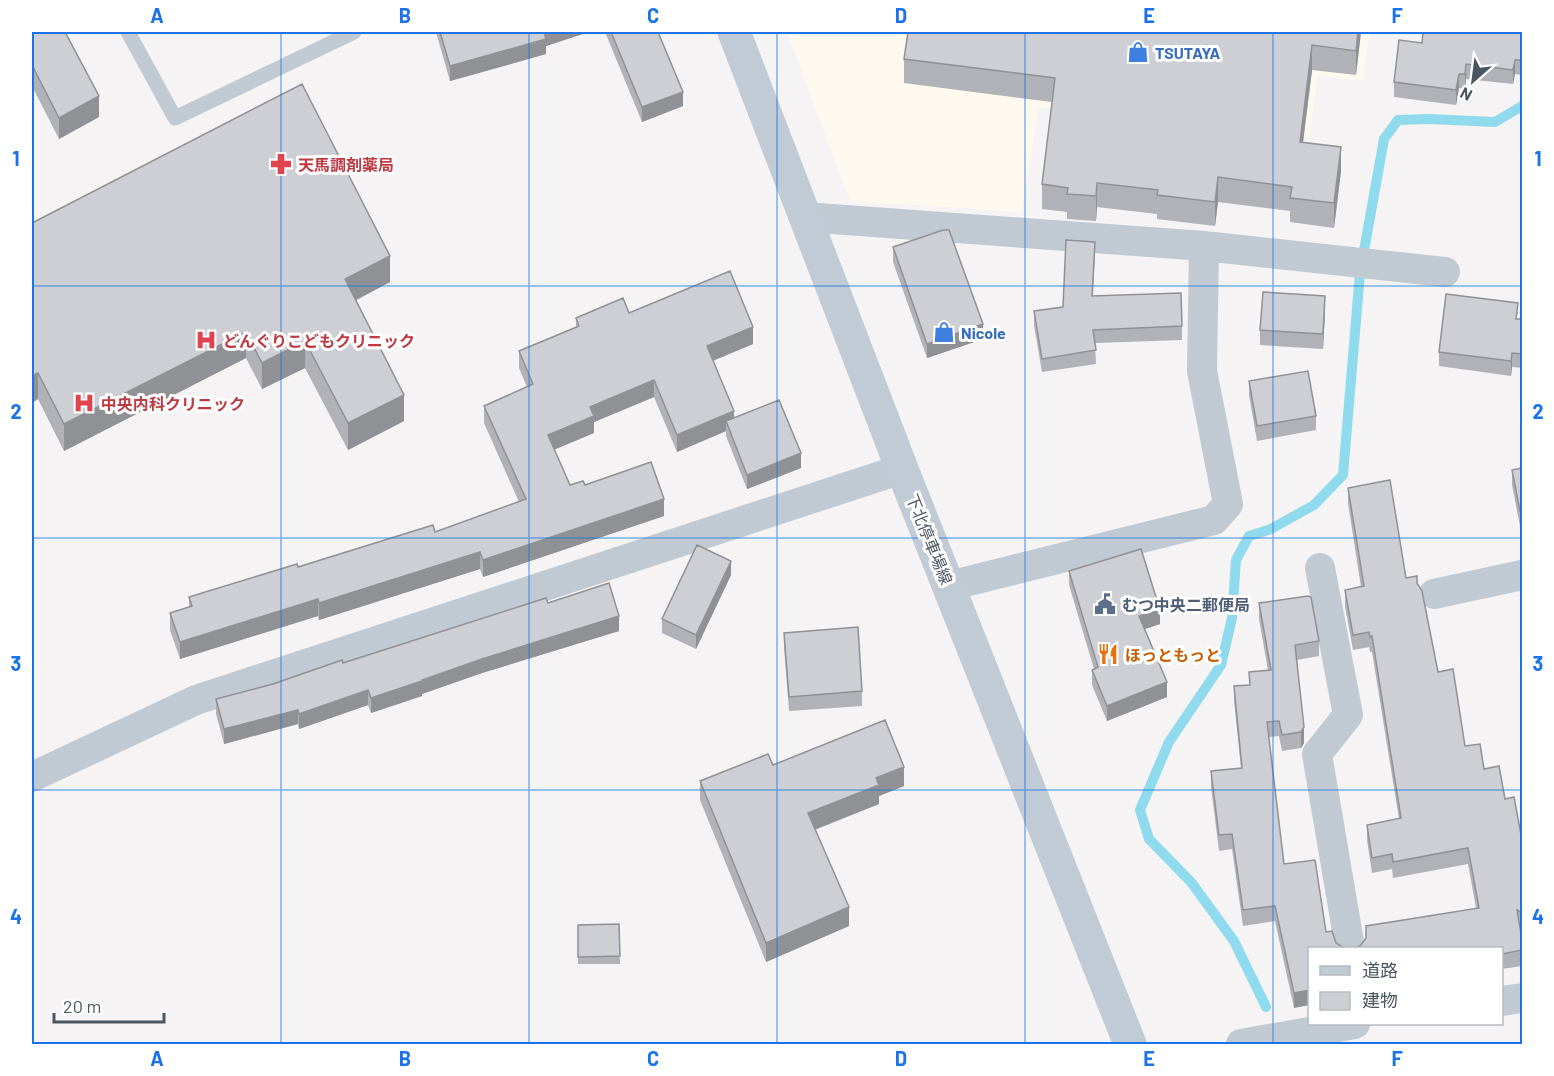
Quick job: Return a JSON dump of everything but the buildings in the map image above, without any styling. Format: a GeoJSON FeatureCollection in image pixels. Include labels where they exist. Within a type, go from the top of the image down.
{"type":"FeatureCollection","features":[{"type":"Feature","properties":{"kind":"main road","name":"下北停車場線"},"geometry":{"type":"LineString","coordinates":[[734,32],[804,217],[1131,1044]]}},
{"type":"Feature","properties":{"kind":"street"},"geometry":{"type":"LineString","coordinates":[[804,217],[1204,246],[1445,272]]}},
{"type":"Feature","properties":{"kind":"street"},"geometry":{"type":"LineString","coordinates":[[949,586],[1214,520],[1228,504],[1202,371],[1204,246]]}},
{"type":"Feature","properties":{"kind":"street"},"geometry":{"type":"LineString","coordinates":[[32,777],[196,700],[903,469]]}},
{"type":"Feature","properties":{"kind":"street"},"geometry":{"type":"LineString","coordinates":[[1320,568],[1348,715],[1317,754],[1350,947]]}},
{"type":"Feature","properties":{"kind":"street"},"geometry":{"type":"LineString","coordinates":[[1434,594],[1522,575]]}},
{"type":"Feature","properties":{"kind":"street"},"geometry":{"type":"LineString","coordinates":[[1503,1001],[1522,998]]}},
{"type":"Feature","properties":{"kind":"street"},"geometry":{"type":"LineString","coordinates":[[1241,1044],[1344,1025]]}},
{"type":"Feature","properties":{"kind":"lane"},"geometry":{"type":"LineString","coordinates":[[128,32],[175,118],[354,32]]}},
{"type":"Feature","properties":{"kind":"shaded area"},"geometry":{"type":"Polygon","coordinates":[[[787,32],[1370,32],[1363,81],[1318,76],[1309,137],[1039,107],[1022,212],[850,201],[787,32]]]}},
{"type":"Feature","properties":{"kind":"waterway"},"geometry":{"type":"LineString","coordinates":[[1266,1007],[1234,941],[1191,882],[1149,839],[1140,810],[1169,742],[1221,665],[1232,618],[1236,560],[1249,536],[1271,529],[1314,505],[1343,475],[1360,273],[1384,139],[1398,120],[1495,122],[1522,106]]}},
{"type":"Feature","properties":{"kind":"place","name":"TSUTAYA"},"geometry":{"type":"Point","coordinates":[1138,52]}},
{"type":"Feature","properties":{"kind":"place","name":"天馬調剤薬局"},"geometry":{"type":"Point","coordinates":[281,164]}},
{"type":"Feature","properties":{"kind":"place","name":"Nicole"},"geometry":{"type":"Point","coordinates":[944,332]}},
{"type":"Feature","properties":{"kind":"place","name":"どんぐりこどもクリニック"},"geometry":{"type":"Point","coordinates":[206,340]}},
{"type":"Feature","properties":{"kind":"place","name":"中央内科クリニック"},"geometry":{"type":"Point","coordinates":[84,403]}},
{"type":"Feature","properties":{"kind":"place","name":"むつ中央二郵便局"},"geometry":{"type":"Point","coordinates":[1105,604]}},
{"type":"Feature","properties":{"kind":"place","name":"ほっともっと"},"geometry":{"type":"Point","coordinates":[1108,654]}}]}
